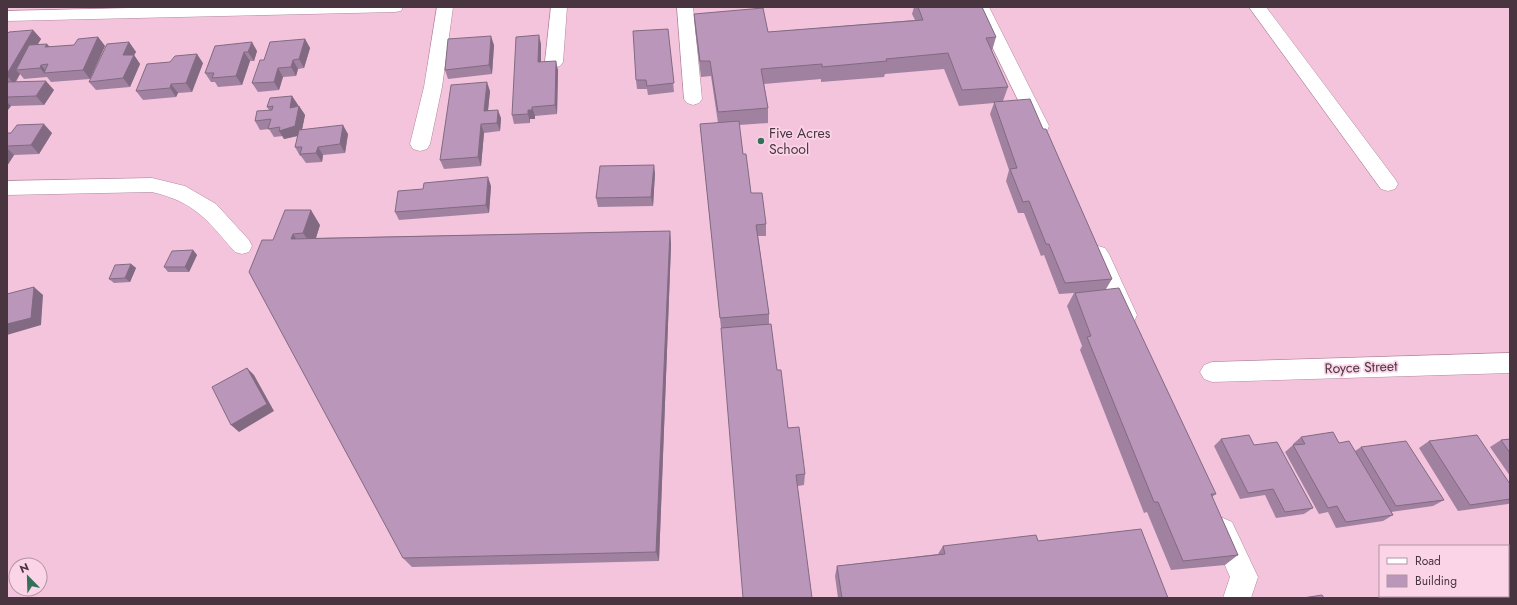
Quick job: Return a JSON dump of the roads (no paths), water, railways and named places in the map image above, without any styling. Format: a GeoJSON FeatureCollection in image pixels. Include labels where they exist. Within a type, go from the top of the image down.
{"type":"FeatureCollection","features":[{"type":"Feature","properties":{"kind":"street"},"geometry":{"type":"LineString","coordinates":[[7,16],[395,7]]}},
{"type":"Feature","properties":{"kind":"street"},"geometry":{"type":"LineString","coordinates":[[420,144],[433,87],[445,7]]}},
{"type":"Feature","properties":{"kind":"street"},"geometry":{"type":"LineString","coordinates":[[554,62],[559,7]]}},
{"type":"Feature","properties":{"kind":"street"},"geometry":{"type":"LineString","coordinates":[[685,7],[693,99]]}},
{"type":"Feature","properties":{"kind":"street"},"geometry":{"type":"LineString","coordinates":[[981,7],[1030,103],[1049,146]]}},
{"type":"Feature","properties":{"kind":"street"},"geometry":{"type":"LineString","coordinates":[[1257,7],[1388,184]]}},
{"type":"Feature","properties":{"kind":"street"},"geometry":{"type":"LineString","coordinates":[[7,188],[152,184],[178,191],[209,209],[242,246]]}},
{"type":"Feature","properties":{"kind":"street"},"geometry":{"type":"LineString","coordinates":[[1092,239],[1134,333]]}},
{"type":"Feature","properties":{"kind":"street","name":"Royce Street"},"geometry":{"type":"LineString","coordinates":[[1212,372],[1510,363]]}},
{"type":"Feature","properties":{"kind":"street"},"geometry":{"type":"LineString","coordinates":[[1215,513],[1244,577],[1237,598]]}},
{"type":"Feature","properties":{"kind":"place","name":"Five Acres School"},"geometry":{"type":"Point","coordinates":[761,141]}}]}
